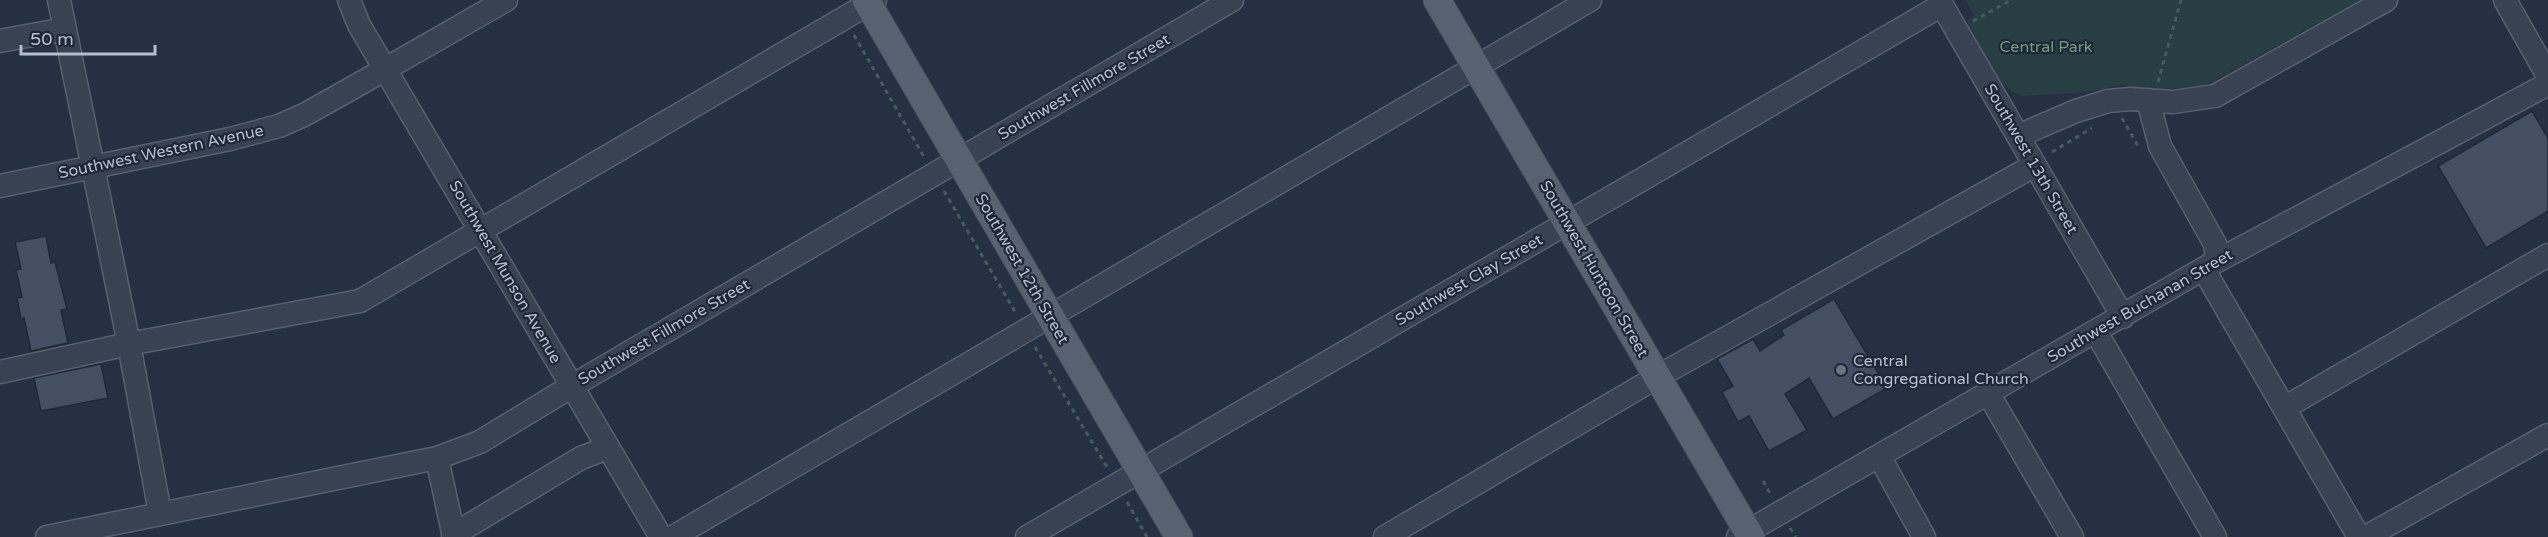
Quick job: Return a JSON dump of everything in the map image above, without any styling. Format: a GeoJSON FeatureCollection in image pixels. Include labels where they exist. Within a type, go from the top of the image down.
{"type":"FeatureCollection","features":[{"type":"Feature","properties":{"kind":"main road","name":"Southwest Huntoon Street"},"geometry":{"type":"LineString","coordinates":[[1437,0],[1657,377],[1746,535]]}},
{"type":"Feature","properties":{"kind":"main road","name":"Southwest 12th Street"},"geometry":{"type":"LineString","coordinates":[[870,1],[959,160],[1179,537]]}},
{"type":"Feature","properties":{"kind":"street"},"geometry":{"type":"LineString","coordinates":[[59,0],[129,344],[160,513]]}},
{"type":"Feature","properties":{"kind":"street","name":"Southwest Munson Avenue"},"geometry":{"type":"LineString","coordinates":[[349,0],[359,25],[660,537]]}},
{"type":"Feature","properties":{"kind":"street","name":"Southwest Western Avenue"},"geometry":{"type":"LineString","coordinates":[[0,186],[230,139],[279,126],[304,115],[506,0]]}},
{"type":"Feature","properties":{"kind":"street","name":"Southwest Fillmore Street"},"geometry":{"type":"LineString","coordinates":[[46,537],[115,530],[160,513],[437,458],[480,442],[1233,0]]}},
{"type":"Feature","properties":{"kind":"street"},"geometry":{"type":"LineString","coordinates":[[673,537],[1590,0]]}},
{"type":"Feature","properties":{"kind":"street"},"geometry":{"type":"LineString","coordinates":[[2018,136],[2076,111],[2153,91],[2173,102],[2215,96],[2386,0]]}},
{"type":"Feature","properties":{"kind":"street"},"geometry":{"type":"LineString","coordinates":[[2505,0],[2548,76]]}},
{"type":"Feature","properties":{"kind":"street"},"geometry":{"type":"LineString","coordinates":[[0,372],[129,344],[360,301],[870,1]]}},
{"type":"Feature","properties":{"kind":"street","name":"Southwest 13th Street"},"geometry":{"type":"LineString","coordinates":[[1940,3],[2123,317]]}},
{"type":"Feature","properties":{"kind":"street","name":"Southwest Clay Street"},"geometry":{"type":"LineString","coordinates":[[1027,537],[1940,3]]}},
{"type":"Feature","properties":{"kind":"street"},"geometry":{"type":"LineString","coordinates":[[0,41],[65,29]]}},
{"type":"Feature","properties":{"kind":"street","name":"Southwest Buchanan Street"},"geometry":{"type":"LineString","coordinates":[[1746,535],[2211,265],[2548,84]]}},
{"type":"Feature","properties":{"kind":"street"},"geometry":{"type":"LineString","coordinates":[[2153,91],[2160,146],[2215,244],[2211,265],[2284,408],[2359,537]]}},
{"type":"Feature","properties":{"kind":"street"},"geometry":{"type":"LineString","coordinates":[[1385,537],[1657,377],[2035,165]]}},
{"type":"Feature","properties":{"kind":"street"},"geometry":{"type":"LineString","coordinates":[[2284,408],[2548,255]]}},
{"type":"Feature","properties":{"kind":"street"},"geometry":{"type":"LineString","coordinates":[[2096,332],[2215,537]]}},
{"type":"Feature","properties":{"kind":"street"},"geometry":{"type":"LineString","coordinates":[[1988,393],[2072,537]]}},
{"type":"Feature","properties":{"kind":"street"},"geometry":{"type":"LineString","coordinates":[[2366,537],[2548,435]]}},
{"type":"Feature","properties":{"kind":"street"},"geometry":{"type":"LineString","coordinates":[[437,458],[453,536],[581,458],[607,448]]}},
{"type":"Feature","properties":{"kind":"street"},"geometry":{"type":"LineString","coordinates":[[1879,456],[1924,537]]}},
{"type":"Feature","properties":{"kind":"path"},"geometry":{"type":"LineString","coordinates":[[1971,22],[2011,0]]}},
{"type":"Feature","properties":{"kind":"path"},"geometry":{"type":"LineString","coordinates":[[2153,91],[2181,0]]}},
{"type":"Feature","properties":{"kind":"path"},"geometry":{"type":"LineString","coordinates":[[844,18],[915,142]]}},
{"type":"Feature","properties":{"kind":"path"},"geometry":{"type":"LineString","coordinates":[[2119,113],[2143,153]]}},
{"type":"Feature","properties":{"kind":"path"},"geometry":{"type":"LineString","coordinates":[[2057,161],[2051,150],[2100,124]]}},
{"type":"Feature","properties":{"kind":"green space","name":"Central Park"},"geometry":{"type":"Polygon","coordinates":[[[1965,0],[2360,0],[2200,87],[2146,89],[2122,85],[2088,92],[2022,96],[2011,91],[1997,78],[1967,21],[1974,15],[1965,0]]]}},
{"type":"Feature","properties":{"kind":"building"},"geometry":{"type":"Polygon","coordinates":[[[2532,111],[2548,138],[2548,211],[2486,248],[2438,166],[2532,111]]]}},
{"type":"Feature","properties":{"kind":"building"},"geometry":{"type":"Polygon","coordinates":[[[46,236],[51,263],[55,262],[67,309],[61,310],[68,343],[31,351],[17,298],[22,297],[16,270],[21,269],[15,242],[46,236]]]}},
{"type":"Feature","properties":{"kind":"building","name":"Central Congregational Church"},"geometry":{"type":"Polygon","coordinates":[[[1834,299],[1887,388],[1833,419],[1809,378],[1785,394],[1807,430],[1769,451],[1749,416],[1738,422],[1722,392],[1733,386],[1717,359],[1753,339],[1760,351],[1784,335],[1781,330],[1834,299]]]}},
{"type":"Feature","properties":{"kind":"building"},"geometry":{"type":"Polygon","coordinates":[[[101,364],[108,398],[41,411],[34,378],[101,364]]]}},
{"type":"Feature","properties":{"kind":"place","name":"Central Congregational Church"},"geometry":{"type":"Point","coordinates":[1841,370]}}]}
